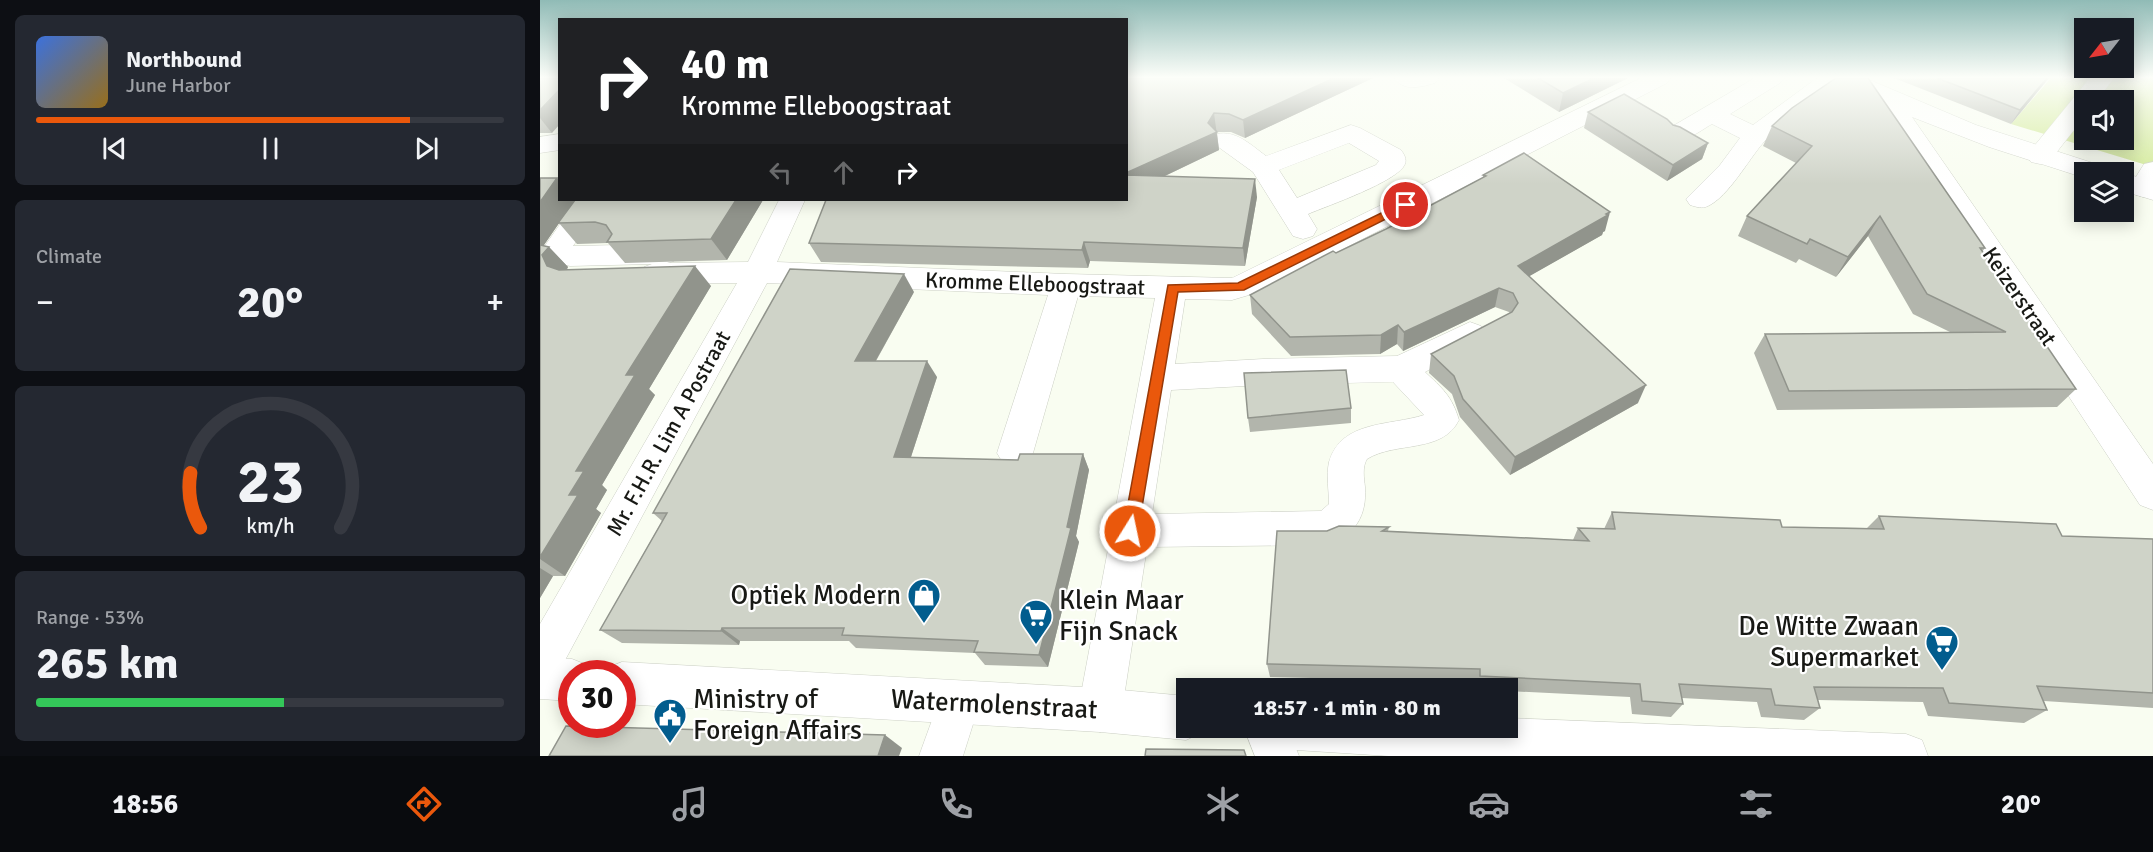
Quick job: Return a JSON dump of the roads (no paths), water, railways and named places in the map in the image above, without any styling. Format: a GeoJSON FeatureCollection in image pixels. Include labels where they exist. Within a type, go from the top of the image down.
{"type":"FeatureCollection","features":[{"type":"Feature","properties":{"kind":"street","name":"Kromme Elleboogstraat"},"geometry":{"type":"LineString","coordinates":[[763,261],[1066,285],[1239,287],[1588,113]]}},
{"type":"Feature","properties":{"kind":"street"},"geometry":{"type":"LineString","coordinates":[[1700,199],[1730,171],[1755,136],[1786,113]]}},
{"type":"Feature","properties":{"kind":"street","name":"Keizerstraat"},"geometry":{"type":"LineString","coordinates":[[1896,113],[2153,494]]}},
{"type":"Feature","properties":{"kind":"street"},"geometry":{"type":"LineString","coordinates":[[1925,113],[2014,148],[2074,166]]}},
{"type":"Feature","properties":{"kind":"street"},"geometry":{"type":"LineString","coordinates":[[2040,156],[2074,113]]}},
{"type":"Feature","properties":{"kind":"street"},"geometry":{"type":"LineString","coordinates":[[1677,134],[1712,114],[1755,136]]}},
{"type":"Feature","properties":{"kind":"street"},"geometry":{"type":"LineString","coordinates":[[1263,166],[1351,133],[1392,156],[1392,163],[1385,171],[1290,211]]}},
{"type":"Feature","properties":{"kind":"street"},"geometry":{"type":"LineString","coordinates":[[1226,140],[1263,166],[1290,211],[1309,237],[1321,247]]}},
{"type":"Feature","properties":{"kind":"street"},"geometry":{"type":"LineString","coordinates":[[540,145],[558,142]]}},
{"type":"Feature","properties":{"kind":"street"},"geometry":{"type":"LineString","coordinates":[[590,201],[561,242],[558,248],[560,254],[763,261]]}},
{"type":"Feature","properties":{"kind":"street","name":"Mr. F.H.R. Lim A Postraat"},"geometry":{"type":"LineString","coordinates":[[540,664],[763,261],[792,201]]}},
{"type":"Feature","properties":{"kind":"street"},"geometry":{"type":"LineString","coordinates":[[579,277],[763,261]]}},
{"type":"Feature","properties":{"kind":"street"},"geometry":{"type":"LineString","coordinates":[[1015,453],[1066,285]]}},
{"type":"Feature","properties":{"kind":"street"},"geometry":{"type":"LineString","coordinates":[[1100,710],[1172,288]]}},
{"type":"Feature","properties":{"kind":"street"},"geometry":{"type":"LineString","coordinates":[[1157,378],[1263,372],[1401,369],[1496,321]]}},
{"type":"Feature","properties":{"kind":"street"},"geometry":{"type":"LineString","coordinates":[[1130,531],[1328,528],[1346,511],[1346,464],[1354,450],[1385,435],[1432,428],[1442,420],[1438,406],[1401,369]]}},
{"type":"Feature","properties":{"kind":"street"},"geometry":{"type":"LineString","coordinates":[[540,678],[558,679]]}},
{"type":"Feature","properties":{"kind":"street","name":"Watermolenstraat"},"geometry":{"type":"LineString","coordinates":[[636,684],[1100,710],[1176,717]]}},
{"type":"Feature","properties":{"kind":"street"},"geometry":{"type":"LineString","coordinates":[[941,756],[959,702]]}},
{"type":"Feature","properties":{"kind":"street"},"geometry":{"type":"LineString","coordinates":[[1270,738],[1277,756]]}},
{"type":"Feature","properties":{"kind":"street"},"geometry":{"type":"LineString","coordinates":[[1378,738],[1451,747],[1906,756]]}},
{"type":"Feature","properties":{"kind":"place","name":"Optiek Modern"},"geometry":{"type":"Point","coordinates":[924,624]}},
{"type":"Feature","properties":{"kind":"place","name":"Klein Maar Fijn Snack"},"geometry":{"type":"Point","coordinates":[1036,645]}},
{"type":"Feature","properties":{"kind":"place","name":"De Witte Zwaan Supermarket"},"geometry":{"type":"Point","coordinates":[1942,671]}},
{"type":"Feature","properties":{"kind":"place","name":"Ministry of Foreign Affairs"},"geometry":{"type":"Point","coordinates":[670,744]}}]}
